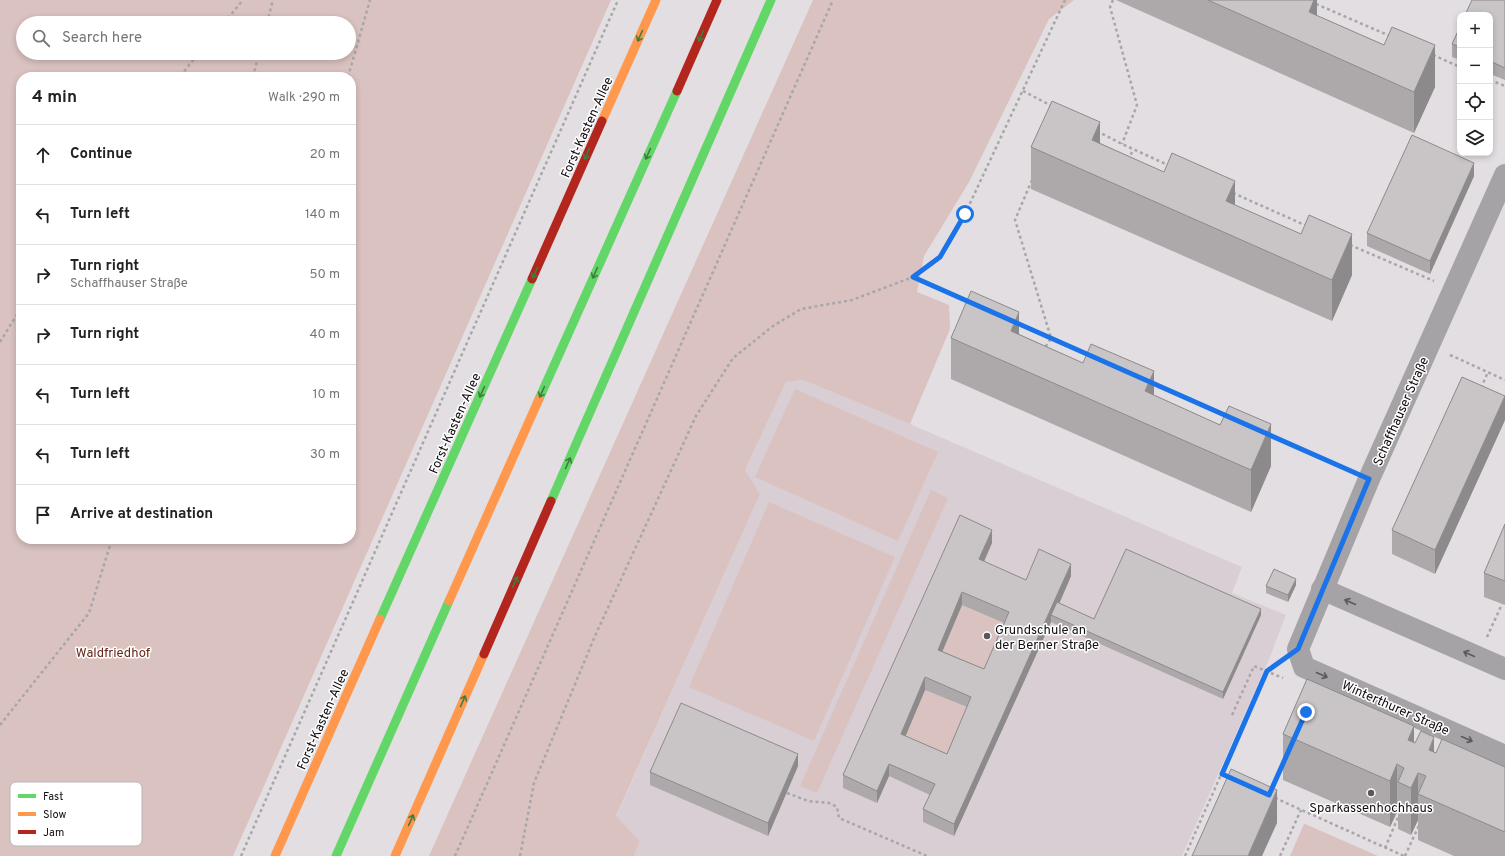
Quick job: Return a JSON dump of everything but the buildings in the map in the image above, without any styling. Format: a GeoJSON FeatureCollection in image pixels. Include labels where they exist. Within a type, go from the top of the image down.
{"type":"FeatureCollection","features":[{"type":"Feature","properties":{"kind":"main road","name":"Forst-Kasten-Allee"},"geometry":{"type":"LineString","coordinates":[[275,856],[656,0]]}},
{"type":"Feature","properties":{"kind":"main road"},"geometry":{"type":"LineString","coordinates":[[336,856],[717,0]]}},
{"type":"Feature","properties":{"kind":"main road"},"geometry":{"type":"LineString","coordinates":[[395,856],[771,0]]}},
{"type":"Feature","properties":{"kind":"street","name":"Schaffhauser Straße"},"geometry":{"type":"LineString","coordinates":[[1298,649],[1369,479],[1505,175]]}},
{"type":"Feature","properties":{"kind":"street"},"geometry":{"type":"LineString","coordinates":[[1322,589],[1505,669]]}},
{"type":"Feature","properties":{"kind":"street","name":"Winterthurer Straße"},"geometry":{"type":"LineString","coordinates":[[1298,649],[1304,667],[1505,756]]}},
{"type":"Feature","properties":{"kind":"path"},"geometry":{"type":"LineString","coordinates":[[230,16],[243,0]]}},
{"type":"Feature","properties":{"kind":"path"},"geometry":{"type":"LineString","coordinates":[[269,16],[273,0]]}},
{"type":"Feature","properties":{"kind":"path"},"geometry":{"type":"LineString","coordinates":[[356,49],[370,0]]}},
{"type":"Feature","properties":{"kind":"path"},"geometry":{"type":"LineString","coordinates":[[241,856],[618,0]]}},
{"type":"Feature","properties":{"kind":"path"},"geometry":{"type":"LineString","coordinates":[[455,856],[833,0]]}},
{"type":"Feature","properties":{"kind":"path"},"geometry":{"type":"LineString","coordinates":[[520,856],[534,783],[595,636],[696,416],[733,358],[773,326],[801,309],[852,300],[913,277],[940,257],[965,214],[1065,0]]}},
{"type":"Feature","properties":{"kind":"path"},"geometry":{"type":"LineString","coordinates":[[1113,0],[1110,7],[1137,105],[1122,144]]}},
{"type":"Feature","properties":{"kind":"path"},"geometry":{"type":"LineString","coordinates":[[1313,3],[1391,37]]}},
{"type":"Feature","properties":{"kind":"path"},"geometry":{"type":"LineString","coordinates":[[1433,55],[1457,66]]}},
{"type":"Feature","properties":{"kind":"path"},"geometry":{"type":"LineString","coordinates":[[184,72],[193,60]]}},
{"type":"Feature","properties":{"kind":"path"},"geometry":{"type":"LineString","coordinates":[[254,72],[257,60]]}},
{"type":"Feature","properties":{"kind":"path"},"geometry":{"type":"LineString","coordinates":[[349,72],[353,60]]}},
{"type":"Feature","properties":{"kind":"path"},"geometry":{"type":"LineString","coordinates":[[1493,81],[1505,86]]}},
{"type":"Feature","properties":{"kind":"path"},"geometry":{"type":"LineString","coordinates":[[1023,91],[1055,108]]}},
{"type":"Feature","properties":{"kind":"path"},"geometry":{"type":"LineString","coordinates":[[1095,130],[1133,150],[1176,168]]}},
{"type":"Feature","properties":{"kind":"path"},"geometry":{"type":"LineString","coordinates":[[1126,163],[1133,150]]}},
{"type":"Feature","properties":{"kind":"path"},"geometry":{"type":"LineString","coordinates":[[1034,177],[1015,220],[1051,338],[1043,352]]}},
{"type":"Feature","properties":{"kind":"path"},"geometry":{"type":"LineString","coordinates":[[1233,193],[1311,227]]}},
{"type":"Feature","properties":{"kind":"path"},"geometry":{"type":"LineString","coordinates":[[1347,243],[1454,290]]}},
{"type":"Feature","properties":{"kind":"path"},"geometry":{"type":"LineString","coordinates":[[913,277],[971,303]]}},
{"type":"Feature","properties":{"kind":"path"},"geometry":{"type":"LineString","coordinates":[[0,342],[16,316]]}},
{"type":"Feature","properties":{"kind":"path"},"geometry":{"type":"LineString","coordinates":[[1015,322],[1095,357]]}},
{"type":"Feature","properties":{"kind":"path"},"geometry":{"type":"LineString","coordinates":[[1429,346],[1505,380]]}},
{"type":"Feature","properties":{"kind":"path"},"geometry":{"type":"LineString","coordinates":[[1479,392],[1488,372]]}},
{"type":"Feature","properties":{"kind":"path"},"geometry":{"type":"LineString","coordinates":[[1145,380],[1232,418]]}},
{"type":"Feature","properties":{"kind":"path"},"geometry":{"type":"LineString","coordinates":[[1222,421],[1225,415]]}},
{"type":"Feature","properties":{"kind":"path"},"geometry":{"type":"LineString","coordinates":[[1268,434],[1369,479]]}},
{"type":"Feature","properties":{"kind":"path"},"geometry":{"type":"LineString","coordinates":[[0,725],[89,612],[110,544]]}},
{"type":"Feature","properties":{"kind":"path"},"geometry":{"type":"LineString","coordinates":[[1478,658],[1502,604]]}},
{"type":"Feature","properties":{"kind":"path"},"geometry":{"type":"LineString","coordinates":[[1185,856],[1267,671],[1298,649]]}},
{"type":"Feature","properties":{"kind":"path"},"geometry":{"type":"LineString","coordinates":[[1232,715],[1254,666],[1267,671]]}},
{"type":"Feature","properties":{"kind":"path"},"geometry":{"type":"LineString","coordinates":[[1284,761],[1269,795],[1385,848],[1404,856],[1421,821]]}},
{"type":"Feature","properties":{"kind":"path"},"geometry":{"type":"LineString","coordinates":[[787,793],[808,801],[829,803],[837,807],[839,818],[927,856]]}},
{"type":"Feature","properties":{"kind":"path"},"geometry":{"type":"LineString","coordinates":[[1280,856],[1301,810]]}},
{"type":"Feature","properties":{"kind":"path"},"geometry":{"type":"LineString","coordinates":[[1385,848],[1400,812]]}},
{"type":"Feature","properties":{"kind":"shaded area","name":"Grundschule an der Berner Straße"},"geometry":{"type":"Polygon","coordinates":[[[803,380],[910,424],[1242,567],[1232,593],[1286,615],[1270,657],[1182,856],[634,856],[640,841],[616,817],[760,494],[745,470],[786,382],[803,380]]]}},
{"type":"Feature","properties":{"kind":"green space","name":"Waldfriedhof"},"geometry":{"type":"Polygon","coordinates":[[[0,0],[611,0],[233,856],[0,856],[0,0]]]}},
{"type":"Feature","properties":{"kind":"green space"},"geometry":{"type":"Polygon","coordinates":[[[813,0],[1074,0],[1049,19],[969,182],[924,256],[917,292],[949,305],[950,329],[910,424],[803,380],[786,382],[745,470],[760,494],[616,816],[640,841],[634,856],[429,856],[813,0]]]}},
{"type":"Feature","properties":{"kind":"green space"},"geometry":{"type":"Polygon","coordinates":[[[795,389],[938,452],[898,541],[755,477],[795,389]]]}},
{"type":"Feature","properties":{"kind":"green space"},"geometry":{"type":"Polygon","coordinates":[[[931,490],[948,498],[817,793],[800,786],[931,490]]]}},
{"type":"Feature","properties":{"kind":"green space"},"geometry":{"type":"Polygon","coordinates":[[[769,502],[895,557],[814,741],[689,687],[769,502]]]}},
{"type":"Feature","properties":{"kind":"green space"},"geometry":{"type":"Polygon","coordinates":[[[962,605],[1009,625],[984,682],[938,662],[962,605]]]}},
{"type":"Feature","properties":{"kind":"green space"},"geometry":{"type":"Polygon","coordinates":[[[925,690],[971,709],[947,767],[901,747],[925,690]]]}},
{"type":"Feature","properties":{"kind":"green space"},"geometry":{"type":"Polygon","coordinates":[[[1305,824],[1378,856],[1290,856],[1305,824]]]}},
{"type":"Feature","properties":{"kind":"traffic: fast"},"geometry":{"type":"LineString","coordinates":[[551,501],[771,0]]}},
{"type":"Feature","properties":{"kind":"traffic: fast"},"geometry":{"type":"LineString","coordinates":[[539,399],[677,91]]}},
{"type":"Feature","properties":{"kind":"traffic: fast"},"geometry":{"type":"LineString","coordinates":[[380,619],[532,279]]}},
{"type":"Feature","properties":{"kind":"traffic: fast"},"geometry":{"type":"LineString","coordinates":[[336,856],[449,601]]}},
{"type":"Feature","properties":{"kind":"traffic: slow"},"geometry":{"type":"LineString","coordinates":[[602,121],[656,0]]}},
{"type":"Feature","properties":{"kind":"traffic: slow"},"geometry":{"type":"LineString","coordinates":[[449,601],[539,399]]}},
{"type":"Feature","properties":{"kind":"traffic: slow"},"geometry":{"type":"LineString","coordinates":[[275,856],[380,619]]}},
{"type":"Feature","properties":{"kind":"traffic: slow"},"geometry":{"type":"LineString","coordinates":[[395,856],[484,654]]}},
{"type":"Feature","properties":{"kind":"traffic: jam"},"geometry":{"type":"LineString","coordinates":[[677,91],[717,0]]}},
{"type":"Feature","properties":{"kind":"traffic: jam"},"geometry":{"type":"LineString","coordinates":[[532,279],[602,121]]}},
{"type":"Feature","properties":{"kind":"traffic: jam"},"geometry":{"type":"LineString","coordinates":[[484,654],[551,501]]}},
{"type":"Feature","properties":{"kind":"place","name":"Grundschule an der Berner Straße"},"geometry":{"type":"Point","coordinates":[987,636]}},
{"type":"Feature","properties":{"kind":"place","name":"Sparkassenhochhaus"},"geometry":{"type":"Point","coordinates":[1371,793]}},
{"type":"Feature","properties":{"kind":"route"},"geometry":{"type":"LineString","coordinates":[[965,214],[940,257],[913,277],[1369,479],[1298,649],[1267,671],[1222,774],[1269,795],[1306,712]]}}]}
